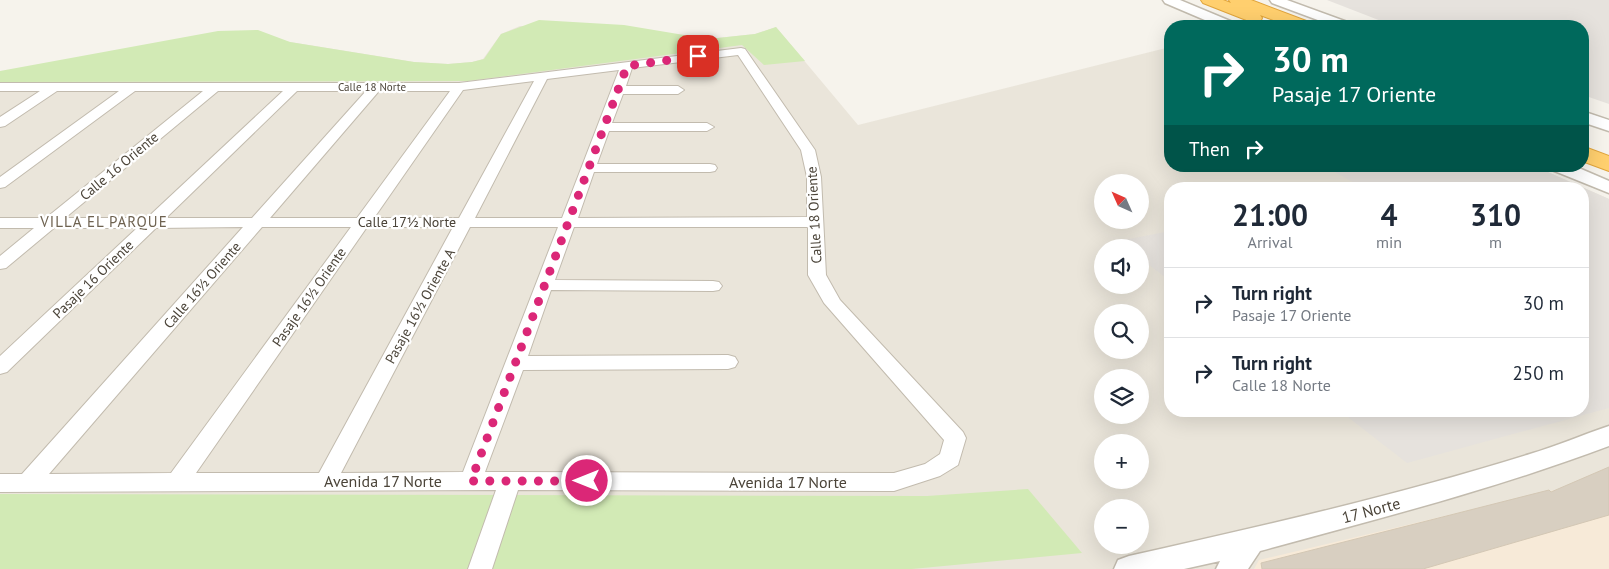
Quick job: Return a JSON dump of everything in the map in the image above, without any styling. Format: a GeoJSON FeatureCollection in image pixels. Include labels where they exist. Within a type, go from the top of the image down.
{"type":"FeatureCollection","features":[{"type":"Feature","properties":{"kind":"highway"},"geometry":{"type":"LineString","coordinates":[[1209,0],[1258,20]]}},
{"type":"Feature","properties":{"kind":"highway"},"geometry":{"type":"LineString","coordinates":[[1237,0],[1288,20]]}},
{"type":"Feature","properties":{"kind":"highway"},"geometry":{"type":"LineString","coordinates":[[1589,140],[1609,148]]}},
{"type":"Feature","properties":{"kind":"highway"},"geometry":{"type":"LineString","coordinates":[[1589,156],[1609,164]]}},
{"type":"Feature","properties":{"kind":"street"},"geometry":{"type":"LineString","coordinates":[[1169,0],[1216,20]]}},
{"type":"Feature","properties":{"kind":"street"},"geometry":{"type":"LineString","coordinates":[[1276,0],[1329,20]]}},
{"type":"Feature","properties":{"kind":"street","name":"Calle 18 Norte"},"geometry":{"type":"LineString","coordinates":[[0,87],[460,87],[741,50]]}},
{"type":"Feature","properties":{"kind":"street","name":"Calle 18 Oriente"},"geometry":{"type":"LineString","coordinates":[[741,50],[808,150],[814,177],[817,275],[825,291],[955,438]]}},
{"type":"Feature","properties":{"kind":"street"},"geometry":{"type":"LineString","coordinates":[[471,481],[627,66]]}},
{"type":"Feature","properties":{"kind":"street","name":"Pasaje 16½ Oriente A"},"geometry":{"type":"LineString","coordinates":[[325,482],[542,77]]}},
{"type":"Feature","properties":{"kind":"street"},"geometry":{"type":"LineString","coordinates":[[0,123],[54,87]]}},
{"type":"Feature","properties":{"kind":"street"},"geometry":{"type":"LineString","coordinates":[[0,184],[132,87]]}},
{"type":"Feature","properties":{"kind":"street","name":"Calle 16 Oriente"},"geometry":{"type":"LineString","coordinates":[[0,264],[215,87]]}},
{"type":"Feature","properties":{"kind":"street","name":"Pasaje 16 Oriente"},"geometry":{"type":"LineString","coordinates":[[0,367],[294,87]]}},
{"type":"Feature","properties":{"kind":"street","name":"Calle 16½ Oriente"},"geometry":{"type":"LineString","coordinates":[[28,483],[376,87]]}},
{"type":"Feature","properties":{"kind":"street","name":"Pasaje 16½ Oriente"},"geometry":{"type":"LineString","coordinates":[[177,483],[460,87]]}},
{"type":"Feature","properties":{"kind":"street"},"geometry":{"type":"LineString","coordinates":[[618,90],[678,90]]}},
{"type":"Feature","properties":{"kind":"street"},"geometry":{"type":"LineString","coordinates":[[1589,119],[1609,126]]}},
{"type":"Feature","properties":{"kind":"street"},"geometry":{"type":"LineString","coordinates":[[604,126],[707,127]]}},
{"type":"Feature","properties":{"kind":"street"},"geometry":{"type":"LineString","coordinates":[[588,168],[710,168]]}},
{"type":"Feature","properties":{"kind":"street"},"geometry":{"type":"LineString","coordinates":[[1572,172],[1609,188]]}},
{"type":"Feature","properties":{"kind":"street","name":"Calle 17½ Norte"},"geometry":{"type":"LineString","coordinates":[[0,223],[814,222]]}},
{"type":"Feature","properties":{"kind":"street"},"geometry":{"type":"LineString","coordinates":[[545,285],[713,286]]}},
{"type":"Feature","properties":{"kind":"street"},"geometry":{"type":"LineString","coordinates":[[516,363],[728,362]]}},
{"type":"Feature","properties":{"kind":"street","name":"17 Norte"},"geometry":{"type":"LineString","coordinates":[[1134,569],[1429,494],[1527,466],[1609,436]]}},
{"type":"Feature","properties":{"kind":"street","name":"Avenida 17 Norte"},"geometry":{"type":"LineString","coordinates":[[0,483],[894,482],[932,470],[950,459],[955,438]]}},
{"type":"Feature","properties":{"kind":"street"},"geometry":{"type":"LineString","coordinates":[[480,569],[510,481]]}},
{"type":"Feature","properties":{"kind":"street"},"geometry":{"type":"LineString","coordinates":[[1231,569],[1250,541]]}},
{"type":"Feature","properties":{"kind":"shaded area"},"geometry":{"type":"Polygon","coordinates":[[[1327,0],[1609,0],[1609,104],[1589,97],[1589,20],[1379,20],[1327,0]]]}},
{"type":"Feature","properties":{"kind":"shaded area"},"geometry":{"type":"Polygon","coordinates":[[[520,26],[678,35],[708,39],[755,34],[776,27],[858,125],[1164,48],[1164,172],[1548,172],[1570,182],[1164,182],[1164,417],[1589,417],[1589,190],[1609,199],[1609,569],[0,569],[0,78],[125,77],[182,38],[224,34],[290,42],[414,62],[448,64],[483,59],[501,34],[520,26]]]}},
{"type":"Feature","properties":{"kind":"shaded area"},"geometry":{"type":"Polygon","coordinates":[[[1335,172],[1548,172],[1570,182],[1353,182],[1335,172]]]}},
{"type":"Feature","properties":{"kind":"shaded area"},"geometry":{"type":"Polygon","coordinates":[[[1589,190],[1609,199],[1609,408],[1589,413],[1589,190]]]}},
{"type":"Feature","properties":{"kind":"shaded area"},"geometry":{"type":"Polygon","coordinates":[[[1164,232],[1164,276],[1149,265],[1149,239],[1129,239],[1164,232]]]}},
{"type":"Feature","properties":{"kind":"shaded area"},"geometry":{"type":"Polygon","coordinates":[[[1348,417],[1576,417],[1407,463],[1348,417]]]}},
{"type":"Feature","properties":{"kind":"shaded area"},"geometry":{"type":"Polygon","coordinates":[[[1609,477],[1609,569],[1254,569],[1259,560],[1609,477]]]}},
{"type":"Feature","properties":{"kind":"green space"},"geometry":{"type":"Polygon","coordinates":[[[539,20],[624,25],[708,39],[755,34],[776,27],[805,61],[764,65],[742,45],[468,81],[0,82],[0,71],[218,31],[258,30],[290,42],[414,62],[448,64],[472,62],[484,59],[501,34],[539,20]]]}},
{"type":"Feature","properties":{"kind":"green space"},"geometry":{"type":"Polygon","coordinates":[[[1028,489],[1082,553],[912,569],[0,569],[0,494],[927,496],[1028,489]]]}},
{"type":"Feature","properties":{"kind":"building"},"geometry":{"type":"Polygon","coordinates":[[[1609,467],[1609,515],[1423,569],[1262,569],[1261,563],[1549,490],[1551,492],[1609,467]]]}},
{"type":"Feature","properties":{"kind":"district","name":"VILLA EL PARQUE"},"geometry":{"type":"Point","coordinates":[104,221]}},
{"type":"Feature","properties":{"kind":"route"},"geometry":{"type":"LineString","coordinates":[[587,481],[471,481],[627,66],[698,56]]}}]}
